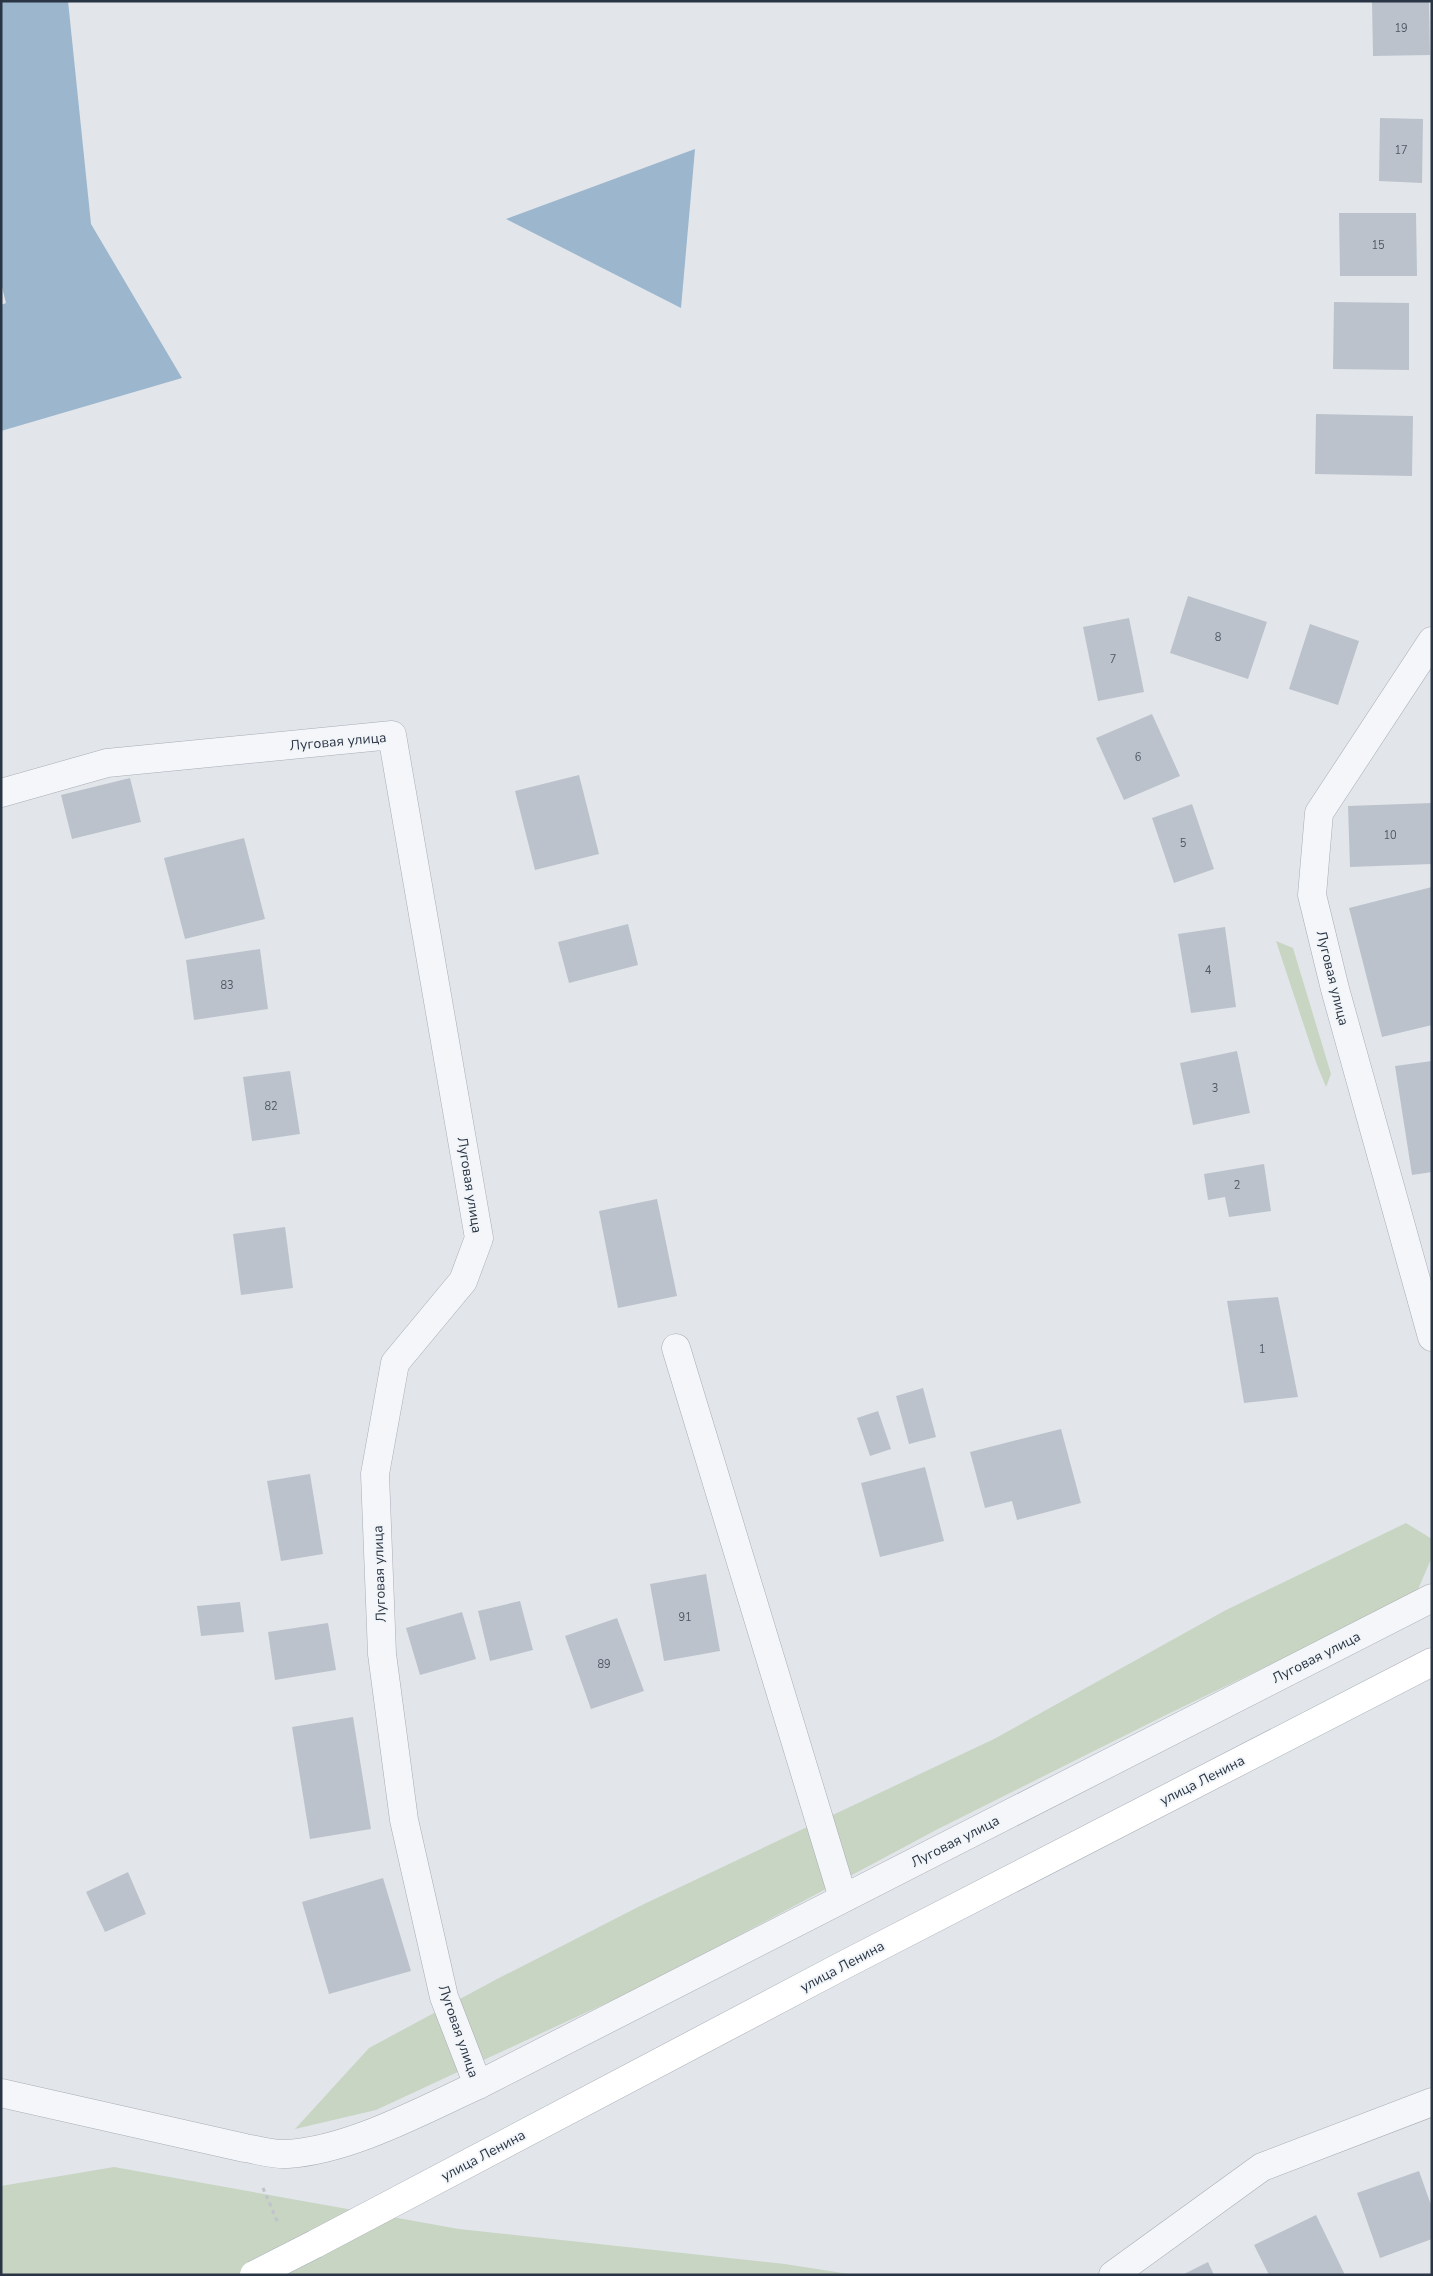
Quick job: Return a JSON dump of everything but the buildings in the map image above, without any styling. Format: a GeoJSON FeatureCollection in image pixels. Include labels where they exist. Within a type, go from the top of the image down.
{"type":"FeatureCollection","features":[{"type":"Feature","properties":{"kind":"main road","name":"улица Ленина"},"geometry":{"type":"LineString","coordinates":[[254,2275],[840,1966],[1432,1662]]}},
{"type":"Feature","properties":{"kind":"street","name":"Луговая улица"},"geometry":{"type":"LineString","coordinates":[[1432,641],[1319,813],[1312,895],[1335,988],[1432,1337]]}},
{"type":"Feature","properties":{"kind":"street","name":"Луговая улица"},"geometry":{"type":"LineString","coordinates":[[1,793],[108,763],[392,735],[479,1238],[463,1281],[395,1363],[375,1474],[382,1654],[404,1820],[444,1997],[478,2085]]}},
{"type":"Feature","properties":{"kind":"street"},"geometry":{"type":"LineString","coordinates":[[676,1348],[843,1898]]}},
{"type":"Feature","properties":{"kind":"street","name":"Луговая улица"},"geometry":{"type":"LineString","coordinates":[[1,2093],[245,2148],[286,2154],[332,2146],[394,2124],[478,2085],[1432,1598]]}},
{"type":"Feature","properties":{"kind":"street"},"geometry":{"type":"LineString","coordinates":[[1112,2275],[1262,2168],[1432,2102]]}},
{"type":"Feature","properties":{"kind":"path"},"geometry":{"type":"LineString","coordinates":[[245,2148],[281,2230]]}},
{"type":"Feature","properties":{"kind":"green space"},"geometry":{"type":"Polygon","coordinates":[[[1276,941],[1293,948],[1331,1074],[1326,1087],[1317,1065],[1276,941]]]}},
{"type":"Feature","properties":{"kind":"green space"},"geometry":{"type":"Polygon","coordinates":[[[1406,1523],[1432,1539],[1432,1557],[1416,1594],[1168,1714],[936,1830],[654,1981],[376,2110],[295,2129],[369,2048],[497,1979],[644,1904],[994,1739],[1226,1610],[1406,1523]]]}},
{"type":"Feature","properties":{"kind":"green space"},"geometry":{"type":"Polygon","coordinates":[[[114,2167],[459,2229],[785,2264],[855,2275],[1,2275],[1,2186],[114,2167]]]}},
{"type":"Feature","properties":{"kind":"water"},"geometry":{"type":"Polygon","coordinates":[[[1,1],[68,1],[91,224],[182,378],[1,431],[1,305],[6,303],[1,283],[1,1]]]}},
{"type":"Feature","properties":{"kind":"water"},"geometry":{"type":"Polygon","coordinates":[[[695,149],[681,308],[506,219],[695,149]]]}}]}
